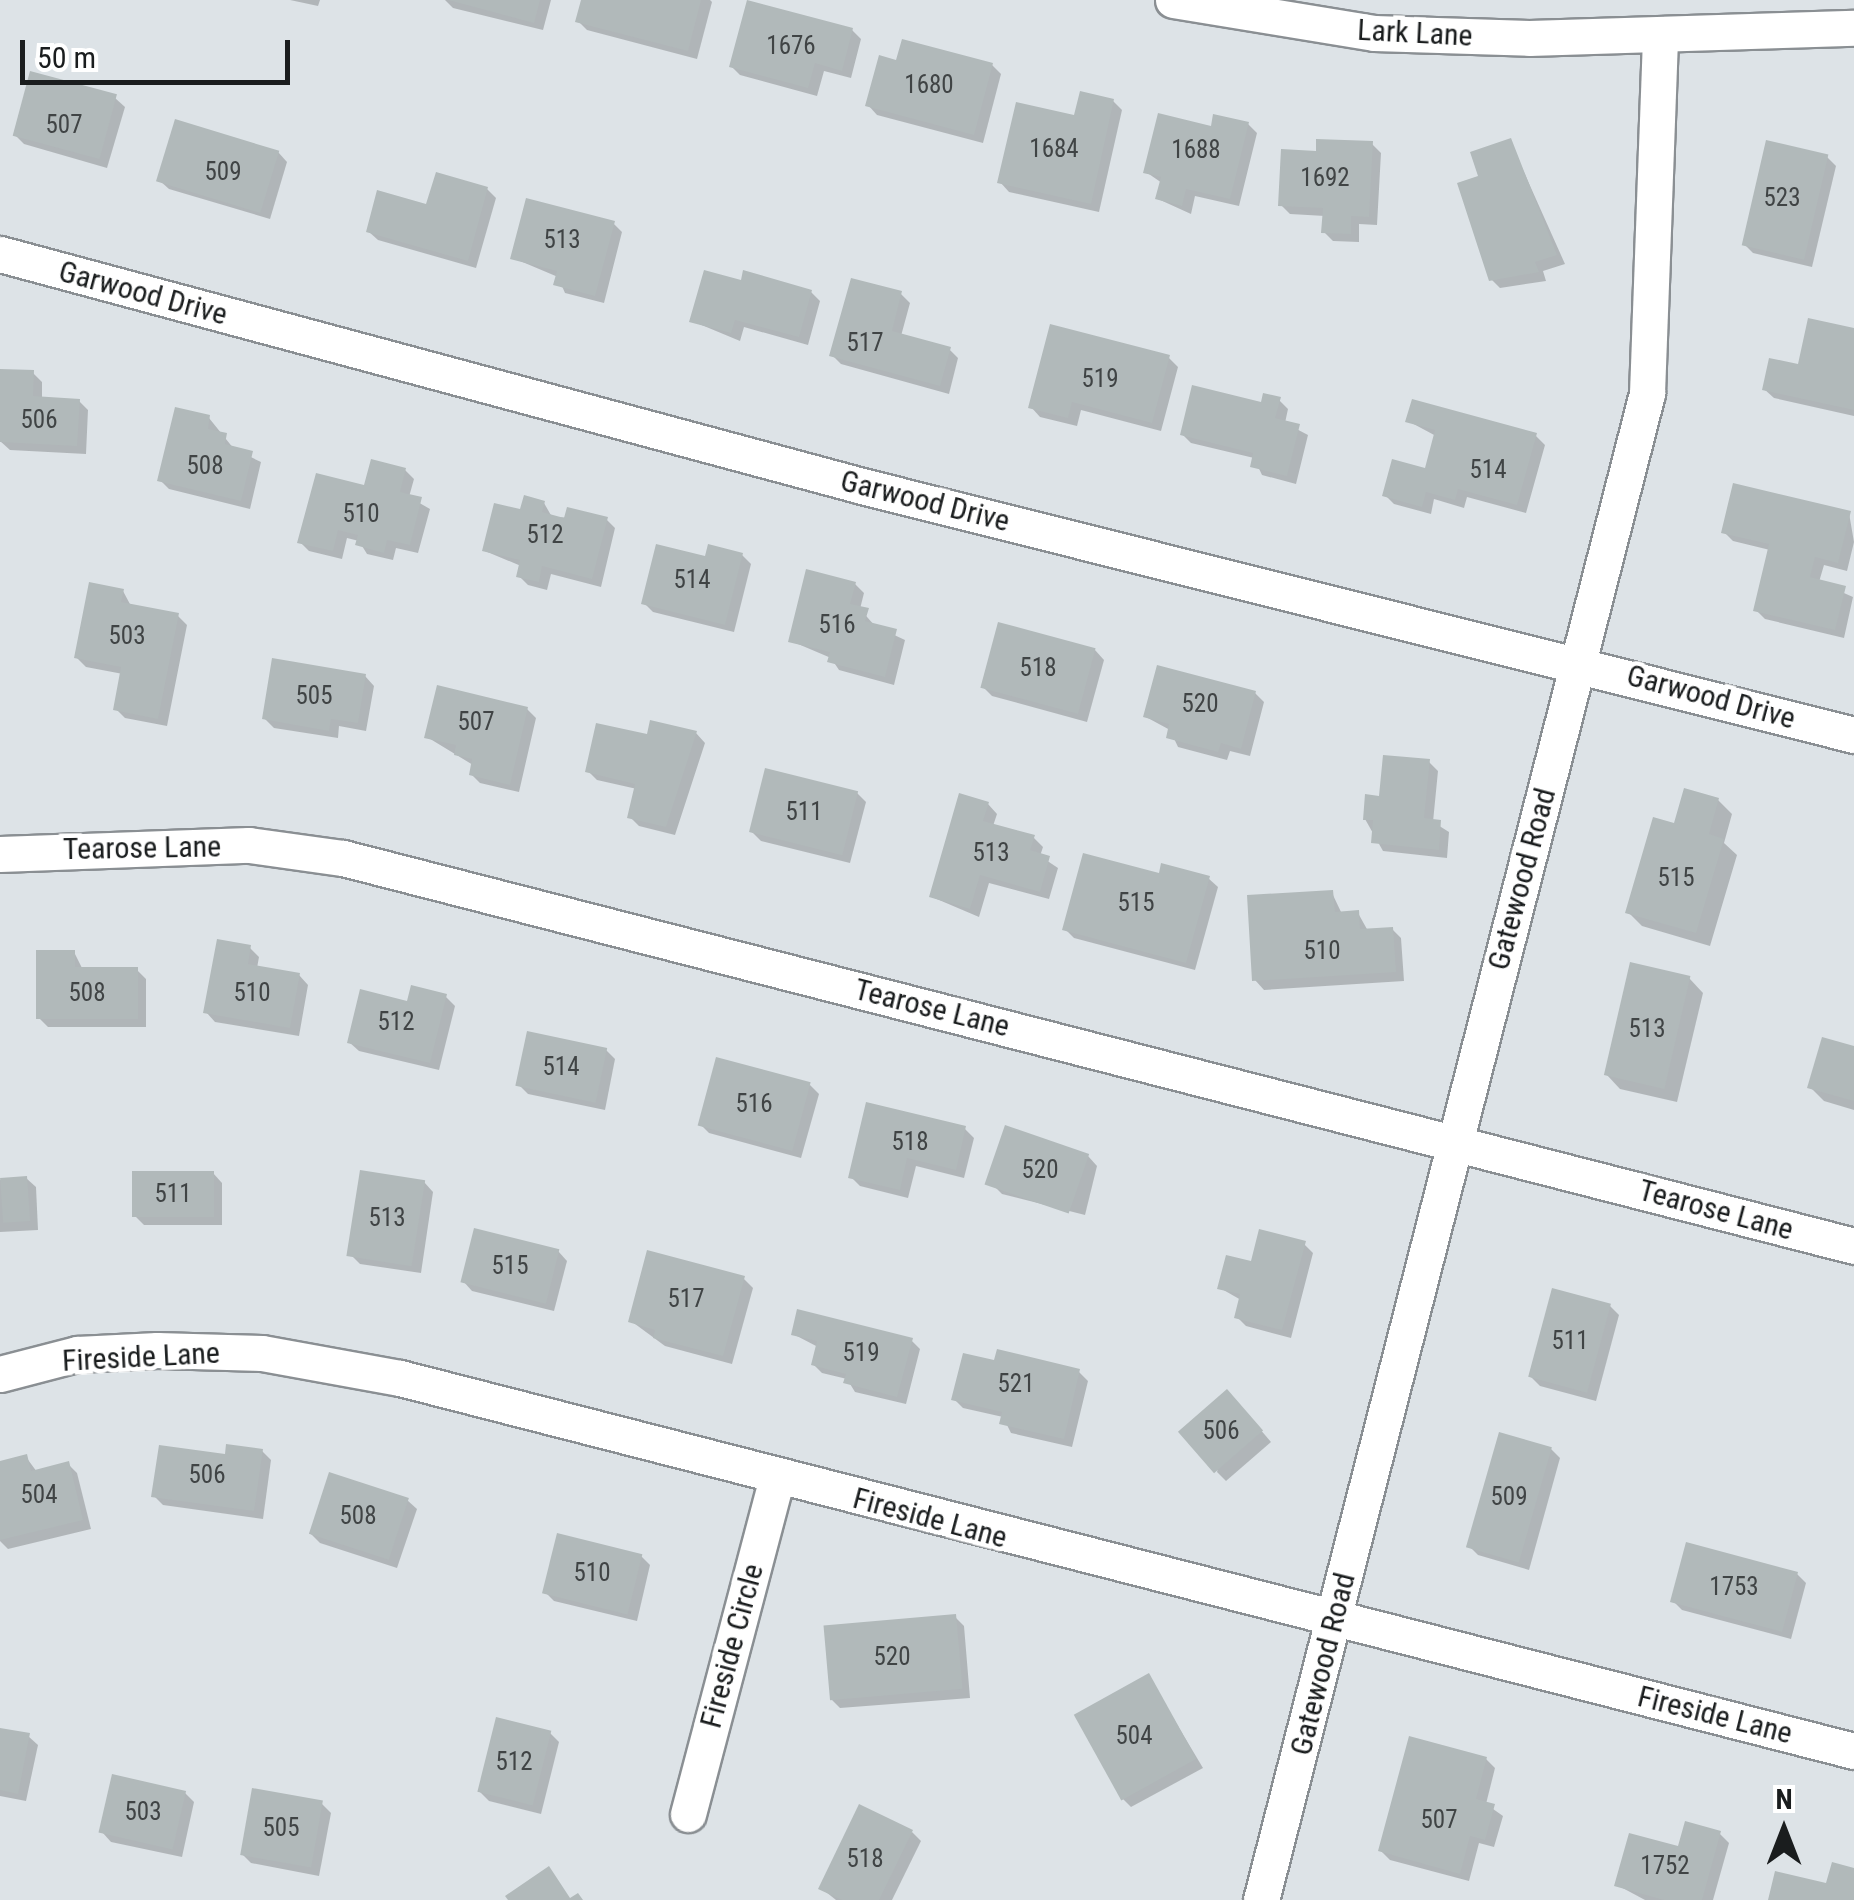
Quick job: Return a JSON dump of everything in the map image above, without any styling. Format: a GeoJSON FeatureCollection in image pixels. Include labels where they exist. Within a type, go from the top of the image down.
{"type":"FeatureCollection","features":[{"type":"Feature","properties":{"kind":"street","name":"Lark Lane"},"geometry":{"type":"LineString","coordinates":[[1173,0],[1374,34],[1660,35]]}},
{"type":"Feature","properties":{"kind":"street"},"geometry":{"type":"LineString","coordinates":[[1660,35],[1854,28]]}},
{"type":"Feature","properties":{"kind":"street","name":"Gatewood Road"},"geometry":{"type":"LineString","coordinates":[[1261,1900],[1647,392],[1660,35]]}},
{"type":"Feature","properties":{"kind":"street","name":"Garwood Drive"},"geometry":{"type":"LineString","coordinates":[[0,254],[862,486],[1578,662],[1854,735]]}},
{"type":"Feature","properties":{"kind":"street","name":"Tearose Lane"},"geometry":{"type":"LineString","coordinates":[[0,854],[249,845],[344,858],[1854,1246]]}},
{"type":"Feature","properties":{"kind":"street","name":"Fireside Lane"},"geometry":{"type":"LineString","coordinates":[[0,1374],[77,1354],[262,1352],[400,1378],[1333,1622],[1854,1751]]}},
{"type":"Feature","properties":{"kind":"street","name":"Fireside Circle"},"geometry":{"type":"LineString","coordinates":[[688,1814],[777,1478]]}},
{"type":"Feature","properties":{"kind":"building"},"geometry":{"type":"Polygon","coordinates":[[[448,0],[540,0],[534,23],[448,0]]]}},
{"type":"Feature","properties":{"kind":"building"},"geometry":{"type":"Polygon","coordinates":[[[581,0],[701,0],[688,51],[575,22],[581,0]]]}},
{"type":"Feature","properties":{"kind":"building"},"geometry":{"type":"Polygon","coordinates":[[[747,0],[853,28],[842,71],[815,63],[808,88],[729,67],[747,0]]]}},
{"type":"Feature","properties":{"kind":"building"},"geometry":{"type":"Polygon","coordinates":[[[902,39],[993,63],[974,135],[865,106],[879,55],[896,60],[902,39]]]}},
{"type":"Feature","properties":{"kind":"building"},"geometry":{"type":"Polygon","coordinates":[[[30,71],[117,94],[100,159],[13,136],[30,71]]]}},
{"type":"Feature","properties":{"kind":"building"},"geometry":{"type":"Polygon","coordinates":[[[1080,91],[1114,99],[1091,204],[997,183],[1016,102],[1074,115],[1080,91]]]}},
{"type":"Feature","properties":{"kind":"building"},"geometry":{"type":"Polygon","coordinates":[[[1158,113],[1211,126],[1213,114],[1249,122],[1230,199],[1186,189],[1182,206],[1155,199],[1161,177],[1143,173],[1158,113]]]}},
{"type":"Feature","properties":{"kind":"building"},"geometry":{"type":"Polygon","coordinates":[[[175,119],[279,151],[260,213],[156,181],[175,119]]]}},
{"type":"Feature","properties":{"kind":"building"},"geometry":{"type":"Polygon","coordinates":[[[1511,138],[1557,255],[1535,262],[1539,272],[1489,281],[1457,183],[1478,176],[1470,152],[1511,138]]]}},
{"type":"Feature","properties":{"kind":"building"},"geometry":{"type":"Polygon","coordinates":[[[1316,139],[1373,141],[1369,217],[1351,216],[1351,234],[1321,233],[1323,208],[1278,206],[1281,149],[1316,151],[1316,139]]]}},
{"type":"Feature","properties":{"kind":"building"},"geometry":{"type":"Polygon","coordinates":[[[1766,140],[1828,154],[1804,260],[1742,245],[1766,140]]]}},
{"type":"Feature","properties":{"kind":"building"},"geometry":{"type":"Polygon","coordinates":[[[436,172],[488,187],[468,261],[366,232],[377,190],[426,204],[436,172]]]}},
{"type":"Feature","properties":{"kind":"building"},"geometry":{"type":"Polygon","coordinates":[[[526,198],[615,221],[595,296],[553,285],[557,271],[510,259],[526,198]]]}},
{"type":"Feature","properties":{"kind":"building"},"geometry":{"type":"Polygon","coordinates":[[[704,270],[741,280],[743,270],[812,290],[799,337],[735,320],[731,333],[689,322],[704,270]]]}},
{"type":"Feature","properties":{"kind":"building"},"geometry":{"type":"Polygon","coordinates":[[[851,278],[902,291],[892,331],[951,347],[940,386],[829,356],[851,278]]]}},
{"type":"Feature","properties":{"kind":"building"},"geometry":{"type":"Polygon","coordinates":[[[1808,318],[1854,328],[1854,410],[1762,390],[1769,358],[1798,364],[1808,318]]]}},
{"type":"Feature","properties":{"kind":"building"},"geometry":{"type":"Polygon","coordinates":[[[1050,324],[1170,355],[1152,423],[1072,402],[1068,418],[1028,408],[1050,324]]]}},
{"type":"Feature","properties":{"kind":"building"},"geometry":{"type":"Polygon","coordinates":[[[0,369],[34,370],[33,396],[80,399],[77,446],[0,442],[0,369]]]}},
{"type":"Feature","properties":{"kind":"building"},"geometry":{"type":"Polygon","coordinates":[[[1192,385],[1261,402],[1263,393],[1281,397],[1275,418],[1300,424],[1287,476],[1250,467],[1253,453],[1180,435],[1192,385]]]}},
{"type":"Feature","properties":{"kind":"building"},"geometry":{"type":"Polygon","coordinates":[[[1412,399],[1537,433],[1517,505],[1458,489],[1455,500],[1426,492],[1422,507],[1382,496],[1392,459],[1425,468],[1435,430],[1405,422],[1412,399]]]}},
{"type":"Feature","properties":{"kind":"building"},"geometry":{"type":"Polygon","coordinates":[[[175,407],[210,415],[208,429],[227,433],[225,444],[253,451],[241,501],[157,481],[175,407]]]}},
{"type":"Feature","properties":{"kind":"building"},"geometry":{"type":"Polygon","coordinates":[[[371,459],[406,468],[400,492],[422,497],[410,545],[387,540],[384,553],[355,545],[358,535],[338,530],[333,551],[297,543],[316,473],[364,485],[371,459]]]}},
{"type":"Feature","properties":{"kind":"building"},"geometry":{"type":"Polygon","coordinates":[[[1733,483],[1851,511],[1838,563],[1815,557],[1810,577],[1846,586],[1835,630],[1753,611],[1769,544],[1721,533],[1733,483]]]}},
{"type":"Feature","properties":{"kind":"building"},"geometry":{"type":"Polygon","coordinates":[[[524,495],[545,501],[542,512],[564,518],[567,507],[608,517],[592,579],[542,566],[539,582],[516,577],[520,560],[482,551],[494,503],[520,509],[524,495]]]}},
{"type":"Feature","properties":{"kind":"building"},"geometry":{"type":"Polygon","coordinates":[[[656,544],[705,556],[708,544],[743,553],[725,625],[641,604],[656,544]]]}},
{"type":"Feature","properties":{"kind":"building"},"geometry":{"type":"Polygon","coordinates":[[[806,569],[856,582],[850,604],[869,608],[865,621],[897,629],[885,677],[827,662],[830,652],[788,642],[806,569]]]}},
{"type":"Feature","properties":{"kind":"building"},"geometry":{"type":"Polygon","coordinates":[[[89,582],[124,589],[121,602],[179,613],[158,719],[113,710],[121,667],[74,658],[89,582]]]}},
{"type":"Feature","properties":{"kind":"building"},"geometry":{"type":"Polygon","coordinates":[[[998,622],[1096,648],[1078,714],[980,688],[998,622]]]}},
{"type":"Feature","properties":{"kind":"building"},"geometry":{"type":"Polygon","coordinates":[[[272,658],[366,674],[358,723],[331,719],[329,731],[262,719],[272,658]]]}},
{"type":"Feature","properties":{"kind":"building"},"geometry":{"type":"Polygon","coordinates":[[[1157,665],[1256,691],[1241,749],[1221,743],[1218,752],[1166,738],[1169,724],[1143,717],[1157,665]]]}},
{"type":"Feature","properties":{"kind":"building"},"geometry":{"type":"Polygon","coordinates":[[[437,685],[528,707],[510,785],[469,775],[472,759],[454,755],[456,745],[424,738],[437,685]]]}},
{"type":"Feature","properties":{"kind":"building"},"geometry":{"type":"Polygon","coordinates":[[[650,720],[697,731],[666,827],[627,818],[635,784],[585,772],[596,723],[647,734],[650,720]]]}},
{"type":"Feature","properties":{"kind":"building"},"geometry":{"type":"Polygon","coordinates":[[[1383,755],[1430,759],[1424,818],[1441,820],[1439,850],[1371,843],[1373,820],[1363,820],[1365,794],[1379,796],[1383,755]]]}},
{"type":"Feature","properties":{"kind":"building"},"geometry":{"type":"Polygon","coordinates":[[[765,768],[858,791],[842,855],[749,832],[765,768]]]}},
{"type":"Feature","properties":{"kind":"building"},"geometry":{"type":"Polygon","coordinates":[[[1684,788],[1719,798],[1709,834],[1724,839],[1696,933],[1625,913],[1653,817],[1674,823],[1684,788]]]}},
{"type":"Feature","properties":{"kind":"building"},"geometry":{"type":"Polygon","coordinates":[[[959,793],[989,802],[983,821],[1035,835],[1030,850],[1050,856],[1040,892],[980,875],[970,909],[929,897],[959,793]]]}},
{"type":"Feature","properties":{"kind":"building"},"geometry":{"type":"Polygon","coordinates":[[[1083,853],[1159,873],[1161,863],[1210,876],[1186,963],[1062,930],[1083,853]]]}},
{"type":"Feature","properties":{"kind":"building"},"geometry":{"type":"Polygon","coordinates":[[[1333,890],[1335,912],[1359,910],[1360,929],[1393,927],[1396,972],[1252,981],[1247,895],[1333,890]]]}},
{"type":"Feature","properties":{"kind":"building"},"geometry":{"type":"Polygon","coordinates":[[[217,939],[251,945],[248,964],[300,973],[290,1028],[203,1013],[217,939]]]}},
{"type":"Feature","properties":{"kind":"building"},"geometry":{"type":"Polygon","coordinates":[[[36,950],[75,950],[75,967],[138,967],[138,1019],[36,1019],[36,950]]]}},
{"type":"Feature","properties":{"kind":"building"},"geometry":{"type":"Polygon","coordinates":[[[1630,962],[1690,976],[1664,1089],[1604,1075],[1630,962]]]}},
{"type":"Feature","properties":{"kind":"building"},"geometry":{"type":"Polygon","coordinates":[[[411,985],[447,994],[430,1063],[347,1043],[360,989],[407,1001],[411,985]]]}},
{"type":"Feature","properties":{"kind":"building"},"geometry":{"type":"Polygon","coordinates":[[[527,1031],[607,1048],[596,1103],[515,1086],[527,1031]]]}},
{"type":"Feature","properties":{"kind":"building"},"geometry":{"type":"Polygon","coordinates":[[[1822,1037],[1854,1046],[1854,1101],[1807,1088],[1822,1037]]]}},
{"type":"Feature","properties":{"kind":"building"},"geometry":{"type":"Polygon","coordinates":[[[716,1057],[811,1082],[792,1151],[698,1126],[716,1057]]]}},
{"type":"Feature","properties":{"kind":"building"},"geometry":{"type":"Polygon","coordinates":[[[866,1102],[966,1126],[956,1170],[907,1158],[900,1190],[848,1178],[866,1102]]]}},
{"type":"Feature","properties":{"kind":"building"},"geometry":{"type":"Polygon","coordinates":[[[1005,1125],[1089,1154],[1069,1214],[984,1185],[1005,1125]]]}},
{"type":"Feature","properties":{"kind":"building"},"geometry":{"type":"Polygon","coordinates":[[[360,1170],[425,1180],[412,1266],[346,1256],[360,1170]]]}},
{"type":"Feature","properties":{"kind":"building"},"geometry":{"type":"Polygon","coordinates":[[[132,1171],[214,1171],[214,1217],[132,1217],[132,1171]]]}},
{"type":"Feature","properties":{"kind":"building"},"geometry":{"type":"Polygon","coordinates":[[[27,1176],[30,1221],[3,1223],[0,1178],[27,1176]]]}},
{"type":"Feature","properties":{"kind":"building"},"geometry":{"type":"Polygon","coordinates":[[[474,1228],[559,1249],[546,1304],[460,1282],[474,1228]]]}},
{"type":"Feature","properties":{"kind":"building"},"geometry":{"type":"Polygon","coordinates":[[[1259,1229],[1306,1241],[1282,1330],[1234,1318],[1240,1294],[1217,1289],[1226,1255],[1251,1261],[1259,1229]]]}},
{"type":"Feature","properties":{"kind":"building"},"geometry":{"type":"Polygon","coordinates":[[[647,1250],[745,1276],[723,1356],[653,1338],[655,1330],[628,1322],[647,1250]]]}},
{"type":"Feature","properties":{"kind":"building"},"geometry":{"type":"Polygon","coordinates":[[[1552,1288],[1611,1304],[1587,1393],[1528,1377],[1552,1288]]]}},
{"type":"Feature","properties":{"kind":"building"},"geometry":{"type":"Polygon","coordinates":[[[797,1309],[913,1338],[897,1397],[843,1383],[846,1374],[811,1365],[817,1341],[791,1335],[797,1309]]]}},
{"type":"Feature","properties":{"kind":"building"},"geometry":{"type":"Polygon","coordinates":[[[997,1349],[1080,1369],[1064,1439],[999,1424],[1002,1412],[951,1400],[963,1353],[994,1360],[997,1349]]]}},
{"type":"Feature","properties":{"kind":"building"},"geometry":{"type":"Polygon","coordinates":[[[1227,1389],[1263,1431],[1214,1473],[1178,1432],[1227,1389]]]}},
{"type":"Feature","properties":{"kind":"building"},"geometry":{"type":"Polygon","coordinates":[[[1499,1432],[1552,1447],[1519,1563],[1466,1547],[1499,1432]]]}},
{"type":"Feature","properties":{"kind":"building"},"geometry":{"type":"Polygon","coordinates":[[[226,1444],[263,1449],[254,1511],[151,1497],[159,1445],[225,1454],[226,1444]]]}},
{"type":"Feature","properties":{"kind":"building"},"geometry":{"type":"Polygon","coordinates":[[[27,1454],[31,1471],[69,1461],[83,1520],[0,1540],[0,1461],[27,1454]]]}},
{"type":"Feature","properties":{"kind":"building"},"geometry":{"type":"Polygon","coordinates":[[[329,1472],[409,1498],[389,1560],[309,1534],[329,1472]]]}},
{"type":"Feature","properties":{"kind":"building"},"geometry":{"type":"Polygon","coordinates":[[[557,1533],[642,1554],[627,1614],[542,1593],[557,1533]]]}},
{"type":"Feature","properties":{"kind":"building"},"geometry":{"type":"Polygon","coordinates":[[[1686,1542],[1798,1572],[1782,1632],[1670,1602],[1686,1542]]]}},
{"type":"Feature","properties":{"kind":"building"},"geometry":{"type":"Polygon","coordinates":[[[956,1614],[963,1689],[830,1700],[824,1626],[956,1614]]]}},
{"type":"Feature","properties":{"kind":"building"},"geometry":{"type":"Polygon","coordinates":[[[1149,1673],[1197,1759],[1121,1800],[1074,1715],[1149,1673]]]}},
{"type":"Feature","properties":{"kind":"building"},"geometry":{"type":"Polygon","coordinates":[[[496,1717],[551,1731],[533,1806],[477,1792],[496,1717]]]}},
{"type":"Feature","properties":{"kind":"building"},"geometry":{"type":"Polygon","coordinates":[[[0,1728],[30,1733],[18,1794],[0,1790],[0,1728]]]}},
{"type":"Feature","properties":{"kind":"building"},"geometry":{"type":"Polygon","coordinates":[[[1409,1736],[1487,1757],[1476,1799],[1495,1804],[1485,1840],[1470,1836],[1460,1874],[1378,1851],[1409,1736]]]}},
{"type":"Feature","properties":{"kind":"building"},"geometry":{"type":"Polygon","coordinates":[[[112,1774],[186,1791],[173,1850],[99,1832],[112,1774]]]}},
{"type":"Feature","properties":{"kind":"building"},"geometry":{"type":"Polygon","coordinates":[[[252,1788],[323,1801],[311,1867],[240,1855],[252,1788]]]}},
{"type":"Feature","properties":{"kind":"building"},"geometry":{"type":"Polygon","coordinates":[[[859,1804],[913,1830],[879,1900],[842,1900],[818,1889],[859,1804]]]}},
{"type":"Feature","properties":{"kind":"building"},"geometry":{"type":"Polygon","coordinates":[[[1685,1821],[1721,1831],[1702,1900],[1664,1900],[1614,1886],[1629,1833],[1678,1846],[1685,1821]]]}},
{"type":"Feature","properties":{"kind":"building"},"geometry":{"type":"Polygon","coordinates":[[[1832,1862],[1854,1868],[1854,1900],[1768,1900],[1775,1871],[1826,1883],[1832,1862]]]}},
{"type":"Feature","properties":{"kind":"building"},"geometry":{"type":"Polygon","coordinates":[[[549,1866],[570,1898],[578,1893],[583,1900],[508,1900],[505,1896],[549,1866]]]}}]}
